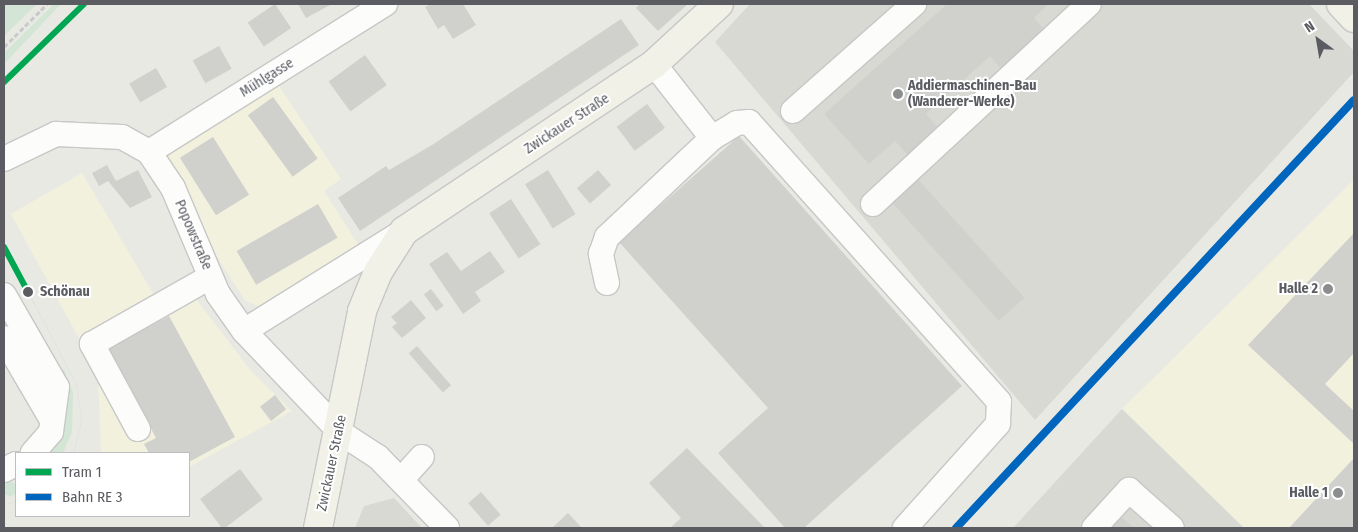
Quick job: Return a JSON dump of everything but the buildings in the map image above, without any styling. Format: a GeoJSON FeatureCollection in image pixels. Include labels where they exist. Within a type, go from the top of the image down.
{"type":"FeatureCollection","features":[{"type":"Feature","properties":{"kind":"main road","name":"Zwickauer Straße"},"geometry":{"type":"LineString","coordinates":[[318,528],[340,433],[346,377],[362,311],[378,272],[404,230],[654,64],[719,4]]}},
{"type":"Feature","properties":{"kind":"main road"},"geometry":{"type":"LineString","coordinates":[[1341,4],[1354,18]]}},
{"type":"Feature","properties":{"kind":"street","name":"Mühlgasse"},"geometry":{"type":"LineString","coordinates":[[148,152],[385,4]]}},
{"type":"Feature","properties":{"kind":"street"},"geometry":{"type":"LineString","coordinates":[[793,111],[914,4]]}},
{"type":"Feature","properties":{"kind":"street"},"geometry":{"type":"LineString","coordinates":[[873,204],[1086,5]]}},
{"type":"Feature","properties":{"kind":"street"},"geometry":{"type":"LineString","coordinates":[[654,64],[712,138]]}},
{"type":"Feature","properties":{"kind":"street"},"geometry":{"type":"LineString","coordinates":[[607,283],[601,254],[607,237],[712,138],[737,123],[749,122],[999,402],[998,424],[905,528]]}},
{"type":"Feature","properties":{"kind":"street","name":"Popowstraße"},"geometry":{"type":"LineString","coordinates":[[6,153],[56,134],[86,133],[122,137],[148,152],[173,188],[210,277],[244,331],[340,433],[378,457],[447,528]]}},
{"type":"Feature","properties":{"kind":"street","name":"Zwickauer Straße"},"geometry":{"type":"LineString","coordinates":[[244,331],[404,230]]}},
{"type":"Feature","properties":{"kind":"street"},"geometry":{"type":"LineString","coordinates":[[138,429],[92,344],[210,277]]}},
{"type":"Feature","properties":{"kind":"street"},"geometry":{"type":"LineString","coordinates":[[4,295],[57,387],[51,432],[34,452]]}},
{"type":"Feature","properties":{"kind":"street"},"geometry":{"type":"LineString","coordinates":[[4,338],[52,420]]}},
{"type":"Feature","properties":{"kind":"street"},"geometry":{"type":"LineString","coordinates":[[401,480],[422,457]]}},
{"type":"Feature","properties":{"kind":"street"},"geometry":{"type":"LineString","coordinates":[[1094,528],[1129,490],[1172,528]]}},
{"type":"Feature","properties":{"kind":"path"},"geometry":{"type":"LineString","coordinates":[[4,47],[47,4]]}},
{"type":"Feature","properties":{"kind":"shaded area"},"geometry":{"type":"Polygon","coordinates":[[[4,4],[37,4],[4,36],[4,4]]]}},
{"type":"Feature","properties":{"kind":"shaded area"},"geometry":{"type":"Polygon","coordinates":[[[54,4],[61,4],[4,64],[4,53],[54,4]]]}},
{"type":"Feature","properties":{"kind":"shaded area"},"geometry":{"type":"Polygon","coordinates":[[[750,4],[1309,4],[1354,51],[1354,72],[1035,420],[715,42],[750,4]]]}},
{"type":"Feature","properties":{"kind":"shaded area"},"geometry":{"type":"Polygon","coordinates":[[[275,80],[341,179],[324,191],[361,249],[263,309],[245,300],[220,262],[163,149],[275,80]]]}},
{"type":"Feature","properties":{"kind":"shaded area"},"geometry":{"type":"Polygon","coordinates":[[[82,173],[164,312],[193,295],[251,371],[292,411],[190,466],[190,452],[101,452],[98,373],[11,214],[82,173]]]}},
{"type":"Feature","properties":{"kind":"shaded area"},"geometry":{"type":"Polygon","coordinates":[[[1354,180],[1354,528],[1244,528],[1122,409],[1354,180]]]}},
{"type":"Feature","properties":{"kind":"shaded area"},"geometry":{"type":"Polygon","coordinates":[[[64,369],[73,392],[72,432],[63,452],[51,452],[58,439],[55,374],[64,369]]]}},
{"type":"Feature","properties":{"kind":"shaded area"},"geometry":{"type":"Polygon","coordinates":[[[1122,409],[1244,528],[1013,528],[1122,409]]]}},
{"type":"Feature","properties":{"kind":"shaded area"},"geometry":{"type":"Polygon","coordinates":[[[5,484],[15,484],[15,494],[10,496],[5,494],[3,489],[5,484]]]}},
{"type":"Feature","properties":{"kind":"shaded area"},"geometry":{"type":"Polygon","coordinates":[[[394,498],[422,528],[355,528],[364,506],[394,498]]]}},
{"type":"Feature","properties":{"kind":"tram line","name":"1"},"geometry":{"type":"LineString","coordinates":[[4,82],[84,4]]}},
{"type":"Feature","properties":{"kind":"tram line","name":"1"},"geometry":{"type":"LineString","coordinates":[[4,247],[28,292]]}},
{"type":"Feature","properties":{"kind":"tram line"},"geometry":{"type":"LineString","coordinates":[[28,292],[76,384],[81,421],[73,452]]}},
{"type":"Feature","properties":{"kind":"tram line"},"geometry":{"type":"LineString","coordinates":[[4,504],[15,501]]}},
{"type":"Feature","properties":{"kind":"transit line"},"geometry":{"type":"LineString","coordinates":[[956,528],[1354,100]]}},
{"type":"Feature","properties":{"kind":"place","name":"Addiermaschinen-Bau (Wanderer-Werke)"},"geometry":{"type":"Point","coordinates":[898,94]}},
{"type":"Feature","properties":{"kind":"place","name":"Halle 2"},"geometry":{"type":"Point","coordinates":[1328,289]}},
{"type":"Feature","properties":{"kind":"place","name":"Schönau"},"geometry":{"type":"Point","coordinates":[28,292]}},
{"type":"Feature","properties":{"kind":"place","name":"Halle 1"},"geometry":{"type":"Point","coordinates":[1338,493]}}]}
